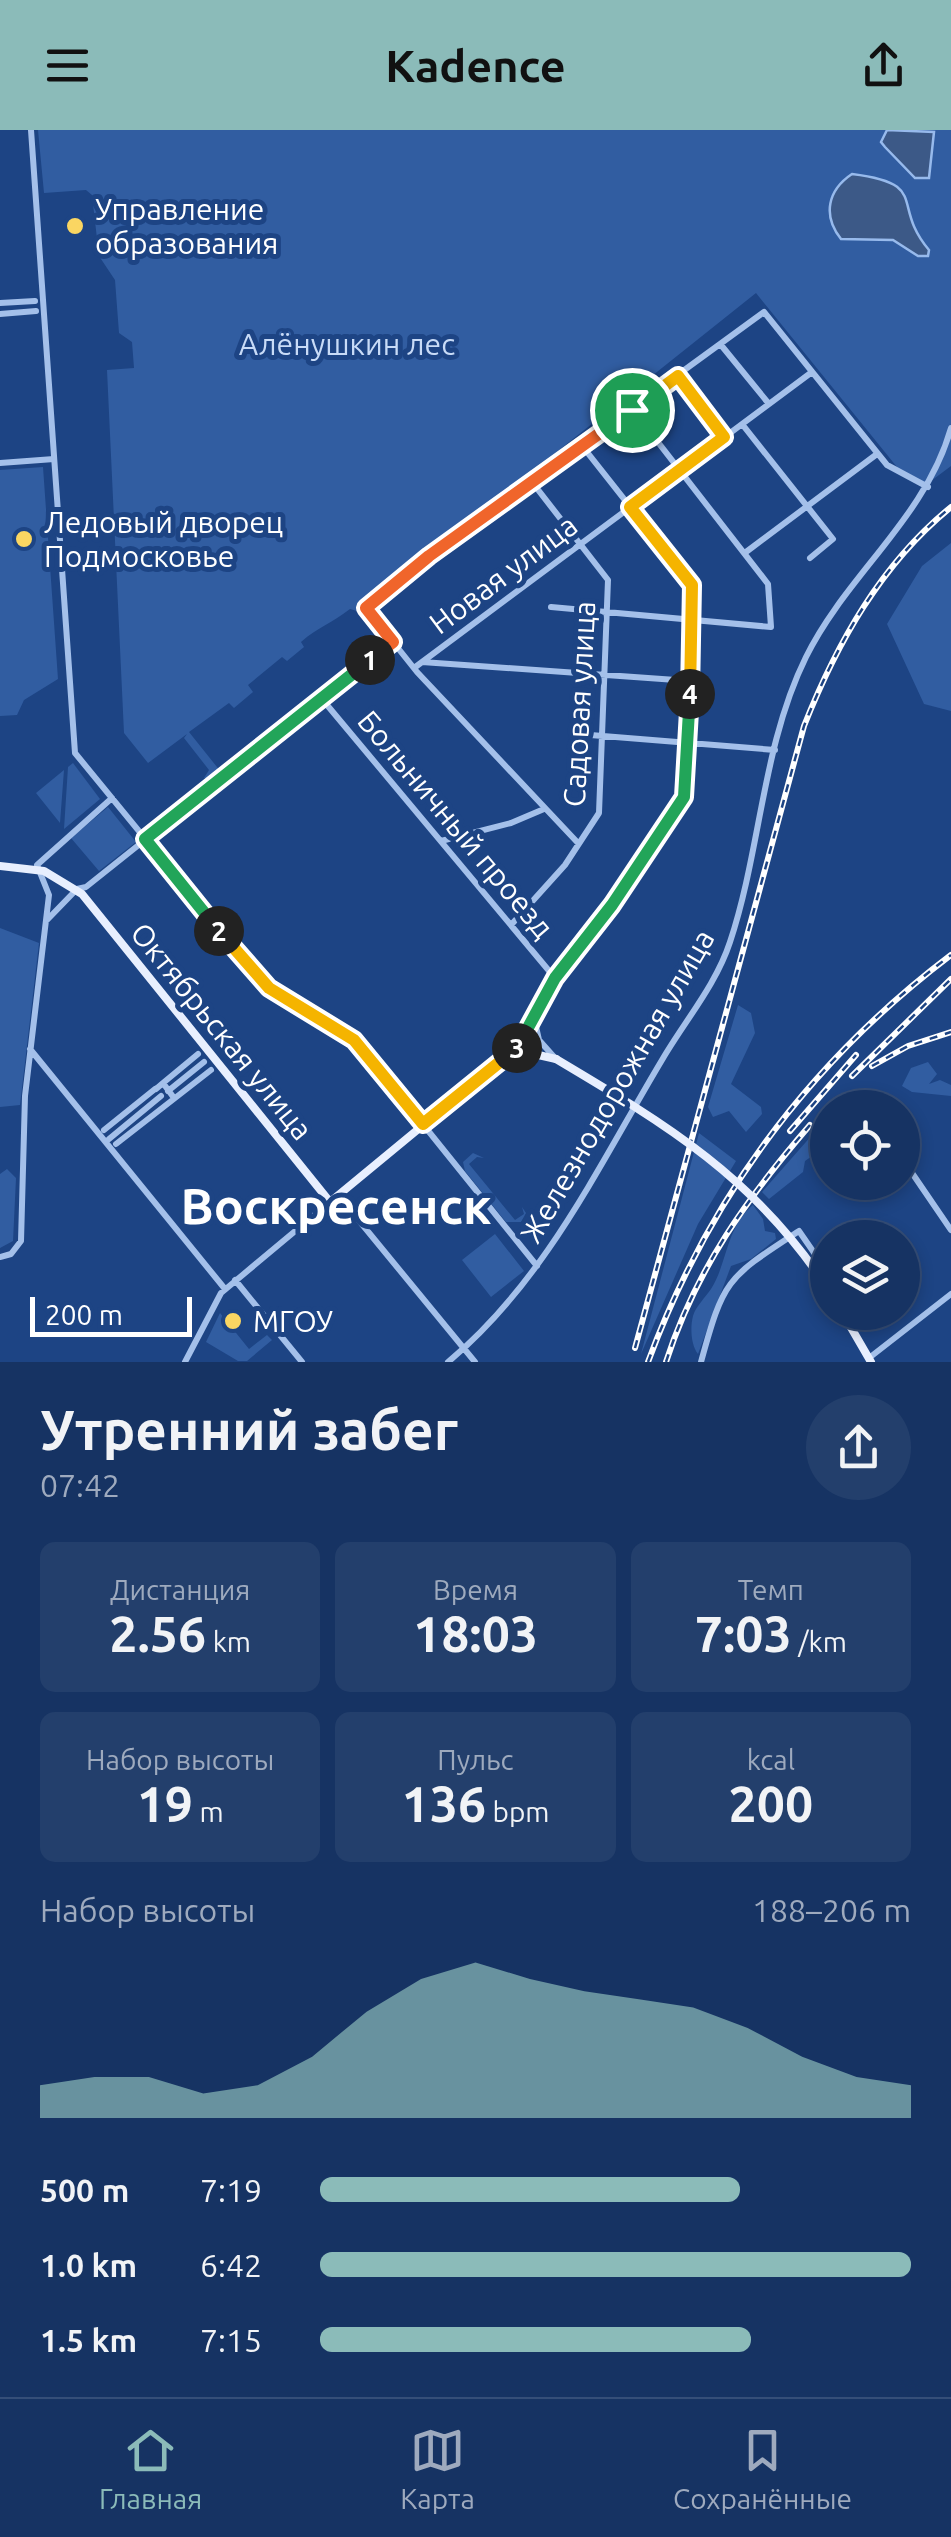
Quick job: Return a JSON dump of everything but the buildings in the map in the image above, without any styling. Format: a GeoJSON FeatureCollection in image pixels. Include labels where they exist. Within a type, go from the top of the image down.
{"type":"FeatureCollection","features":[{"type":"Feature","properties":{"kind":"main road"},"geometry":{"type":"LineString","coordinates":[[0,866],[37,869],[77,889]]}},
{"type":"Feature","properties":{"kind":"main road","name":"Октябрьская улица"},"geometry":{"type":"LineString","coordinates":[[77,889],[330,1202]]}},
{"type":"Feature","properties":{"kind":"main road"},"geometry":{"type":"LineString","coordinates":[[330,1202],[512,1055],[532,1052],[556,1059],[663,1123],[743,1184],[786,1230],[810,1264]]}},
{"type":"Feature","properties":{"kind":"main road"},"geometry":{"type":"LineString","coordinates":[[852,1330],[870,1360]]}},
{"type":"Feature","properties":{"kind":"street"},"geometry":{"type":"LineString","coordinates":[[31,130],[73,749],[260,980],[354,1040],[537,1266]]}},
{"type":"Feature","properties":{"kind":"street"},"geometry":{"type":"LineString","coordinates":[[0,304],[36,301]]}},
{"type":"Feature","properties":{"kind":"street"},"geometry":{"type":"LineString","coordinates":[[0,314],[36,311]]}},
{"type":"Feature","properties":{"kind":"street"},"geometry":{"type":"LineString","coordinates":[[578,842],[366,608],[429,556],[764,312],[878,454],[898,475],[928,487]]}},
{"type":"Feature","properties":{"kind":"street"},"geometry":{"type":"LineString","coordinates":[[721,345],[769,404]]}},
{"type":"Feature","properties":{"kind":"street","name":"Новая улица"},"geometry":{"type":"LineString","coordinates":[[418,665],[812,372]]}},
{"type":"Feature","properties":{"kind":"street"},"geometry":{"type":"LineString","coordinates":[[678,376],[724,437]]}},
{"type":"Feature","properties":{"kind":"street"},"geometry":{"type":"LineString","coordinates":[[551,607],[771,627],[768,584],[632,410]]}},
{"type":"Feature","properties":{"kind":"street"},"geometry":{"type":"LineString","coordinates":[[742,424],[832,539],[810,558]]}},
{"type":"Feature","properties":{"kind":"street","name":"Железнодорожная улица"},"geometry":{"type":"LineString","coordinates":[[448,1362],[537,1266],[728,948],[789,698],[816,638],[928,487],[951,428]]}},
{"type":"Feature","properties":{"kind":"street"},"geometry":{"type":"LineString","coordinates":[[512,1055],[555,978],[612,905],[684,797],[692,585],[583,447]]}},
{"type":"Feature","properties":{"kind":"street"},"geometry":{"type":"LineString","coordinates":[[746,552],[878,454]]}},
{"type":"Feature","properties":{"kind":"street"},"geometry":{"type":"LineString","coordinates":[[0,462],[54,459]]}},
{"type":"Feature","properties":{"kind":"street","name":"Садовая улица"},"geometry":{"type":"LineString","coordinates":[[511,925],[565,866],[599,813],[606,674],[608,580],[532,482]]}},
{"type":"Feature","properties":{"kind":"street"},"geometry":{"type":"LineString","coordinates":[[46,921],[77,889],[86,887],[393,642]]}},
{"type":"Feature","properties":{"kind":"street"},"geometry":{"type":"LineString","coordinates":[[418,665],[690,681]]}},
{"type":"Feature","properties":{"kind":"street","name":"Больничный проезд"},"geometry":{"type":"LineString","coordinates":[[322,699],[555,978]]}},
{"type":"Feature","properties":{"kind":"street"},"geometry":{"type":"LineString","coordinates":[[578,734],[775,750]]}},
{"type":"Feature","properties":{"kind":"street"},"geometry":{"type":"LineString","coordinates":[[0,1257],[11,1254],[22,1240],[30,1049],[49,889],[37,869],[38,863],[112,798]]}},
{"type":"Feature","properties":{"kind":"street"},"geometry":{"type":"LineString","coordinates":[[441,841],[510,823],[544,808]]}},
{"type":"Feature","properties":{"kind":"street"},"geometry":{"type":"LineString","coordinates":[[534,1018],[539,1040],[556,1059]]}},
{"type":"Feature","properties":{"kind":"street"},"geometry":{"type":"LineString","coordinates":[[30,1049],[225,1289]]}},
{"type":"Feature","properties":{"kind":"street"},"geometry":{"type":"LineString","coordinates":[[104,1130],[198,1054]]}},
{"type":"Feature","properties":{"kind":"street"},"geometry":{"type":"LineString","coordinates":[[204,1062],[112,1142],[211,1070]]}},
{"type":"Feature","properties":{"kind":"street"},"geometry":{"type":"LineString","coordinates":[[159,1086],[171,1101]]}},
{"type":"Feature","properties":{"kind":"street"},"geometry":{"type":"LineString","coordinates":[[920,1185],[951,1230]]}},
{"type":"Feature","properties":{"kind":"street"},"geometry":{"type":"LineString","coordinates":[[338,1195],[475,1362]]}},
{"type":"Feature","properties":{"kind":"street"},"geometry":{"type":"LineString","coordinates":[[185,1362],[210,1308],[225,1289],[330,1202]]}},
{"type":"Feature","properties":{"kind":"street"},"geometry":{"type":"LineString","coordinates":[[701,1362],[716,1310],[737,1272],[799,1231],[810,1247]]}},
{"type":"Feature","properties":{"kind":"street"},"geometry":{"type":"LineString","coordinates":[[236,1280],[302,1362]]}},
{"type":"Feature","properties":{"kind":"street"},"geometry":{"type":"LineString","coordinates":[[870,1360],[951,1294]]}},
{"type":"Feature","properties":{"kind":"green space","name":"Алёнушкин лес"},"geometry":{"type":"Polygon","coordinates":[[[38,130],[951,130],[951,466],[927,484],[901,472],[756,293],[357,611],[350,609],[307,637],[301,642],[304,647],[287,661],[282,657],[248,685],[253,692],[234,708],[229,703],[189,732],[221,772],[211,780],[204,778],[209,770],[184,738],[187,734],[148,763],[124,733],[107,370],[134,368],[132,342],[119,333],[115,280],[99,256],[92,195],[86,190],[44,193],[38,130]]]}},
{"type":"Feature","properties":{"kind":"green space","name":"Ледовый дворец Подмосковье"},"geometry":{"type":"Polygon","coordinates":[[[43,467],[58,679],[24,700],[17,715],[0,716],[0,470],[43,467]]]}},
{"type":"Feature","properties":{"kind":"green space"},"geometry":{"type":"Polygon","coordinates":[[[951,543],[951,711],[924,704],[887,624],[922,566],[951,543]]]}},
{"type":"Feature","properties":{"kind":"green space"},"geometry":{"type":"Polygon","coordinates":[[[73,763],[100,799],[64,829],[68,767],[73,763]]]}},
{"type":"Feature","properties":{"kind":"green space"},"geometry":{"type":"Polygon","coordinates":[[[64,770],[60,823],[36,793],[64,770]]]}},
{"type":"Feature","properties":{"kind":"green space"},"geometry":{"type":"Polygon","coordinates":[[[108,807],[136,842],[99,871],[71,838],[108,807]]]}},
{"type":"Feature","properties":{"kind":"green space"},"geometry":{"type":"Polygon","coordinates":[[[0,928],[39,943],[20,1105],[0,1107],[0,928]]]}},
{"type":"Feature","properties":{"kind":"green space"},"geometry":{"type":"Polygon","coordinates":[[[738,1005],[751,1013],[755,1033],[731,1084],[761,1107],[762,1114],[746,1132],[729,1111],[713,1117],[708,1107],[738,1005]]]}},
{"type":"Feature","properties":{"kind":"green space"},"geometry":{"type":"Polygon","coordinates":[[[928,1062],[937,1074],[929,1084],[940,1080],[951,1085],[951,1096],[920,1093],[902,1086],[911,1068],[928,1062]]]}},
{"type":"Feature","properties":{"kind":"green space"},"geometry":{"type":"Polygon","coordinates":[[[699,1133],[736,1161],[698,1224],[641,1354],[699,1133]]]}},
{"type":"Feature","properties":{"kind":"green space"},"geometry":{"type":"Polygon","coordinates":[[[810,1137],[810,1157],[803,1172],[769,1199],[762,1192],[810,1137]]]}},
{"type":"Feature","properties":{"kind":"green space"},"geometry":{"type":"Polygon","coordinates":[[[473,1153],[484,1158],[477,1157],[469,1164],[515,1220],[524,1214],[522,1207],[526,1213],[521,1222],[506,1222],[465,1171],[463,1162],[473,1153]]]}},
{"type":"Feature","properties":{"kind":"green space"},"geometry":{"type":"Polygon","coordinates":[[[7,1169],[16,1178],[13,1241],[0,1248],[0,1174],[7,1169]]]}},
{"type":"Feature","properties":{"kind":"green space"},"geometry":{"type":"Polygon","coordinates":[[[753,1205],[763,1219],[765,1231],[775,1233],[776,1239],[751,1259],[731,1266],[698,1354],[692,1336],[693,1316],[717,1279],[737,1224],[753,1205]]]}},
{"type":"Feature","properties":{"kind":"green space"},"geometry":{"type":"Polygon","coordinates":[[[495,1234],[524,1271],[491,1297],[462,1260],[495,1234]]]}},
{"type":"Feature","properties":{"kind":"green space"},"geometry":{"type":"Polygon","coordinates":[[[220,1313],[249,1349],[267,1335],[272,1340],[247,1361],[238,1361],[206,1342],[220,1313]]]}},
{"type":"Feature","properties":{"kind":"shaded area"},"geometry":{"type":"Polygon","coordinates":[[[887,130],[934,132],[929,178],[915,178],[885,147],[881,142],[887,130]]]}},
{"type":"Feature","properties":{"kind":"shaded area"},"geometry":{"type":"Polygon","coordinates":[[[852,174],[876,178],[901,190],[918,234],[929,250],[928,256],[918,256],[893,240],[841,239],[831,221],[830,204],[837,188],[852,174]]]}},
{"type":"Feature","properties":{"kind":"railway"},"geometry":{"type":"LineString","coordinates":[[635,1348],[804,726],[831,665],[882,579],[951,507]]}},
{"type":"Feature","properties":{"kind":"railway"},"geometry":{"type":"LineString","coordinates":[[648,1362],[701,1244],[770,1136],[853,1040],[951,955]]}},
{"type":"Feature","properties":{"kind":"railway"},"geometry":{"type":"LineString","coordinates":[[852,1076],[951,979]]}},
{"type":"Feature","properties":{"kind":"railway"},"geometry":{"type":"LineString","coordinates":[[872,1066],[908,1046],[951,1032]]}},
{"type":"Feature","properties":{"kind":"railway"},"geometry":{"type":"LineString","coordinates":[[790,1131],[856,1055]]}},
{"type":"Feature","properties":{"kind":"railway"},"geometry":{"type":"LineString","coordinates":[[666,1362],[708,1265],[765,1180],[810,1125]]}},
{"type":"Feature","properties":{"kind":"place","name":"Управление образования"},"geometry":{"type":"Point","coordinates":[75,226]}},
{"type":"Feature","properties":{"kind":"place","name":"Ледовый дворец Подмосковье"},"geometry":{"type":"Point","coordinates":[24,539]}},
{"type":"Feature","properties":{"kind":"place","name":"МГОУ"},"geometry":{"type":"Point","coordinates":[233,1321]}},
{"type":"Feature","properties":{"kind":"district","name":"Воскресенск"},"geometry":{"type":"Point","coordinates":[336,1205]}},
{"type":"Feature","properties":{"kind":"route"},"geometry":{"type":"LineString","coordinates":[[678,376],[724,437],[630,507],[692,585],[684,797],[612,905],[555,978],[512,1055],[494,1065],[423,1124],[354,1040],[260,980],[145,839],[393,642],[366,608],[429,556],[632,410],[678,376]]}}]}
